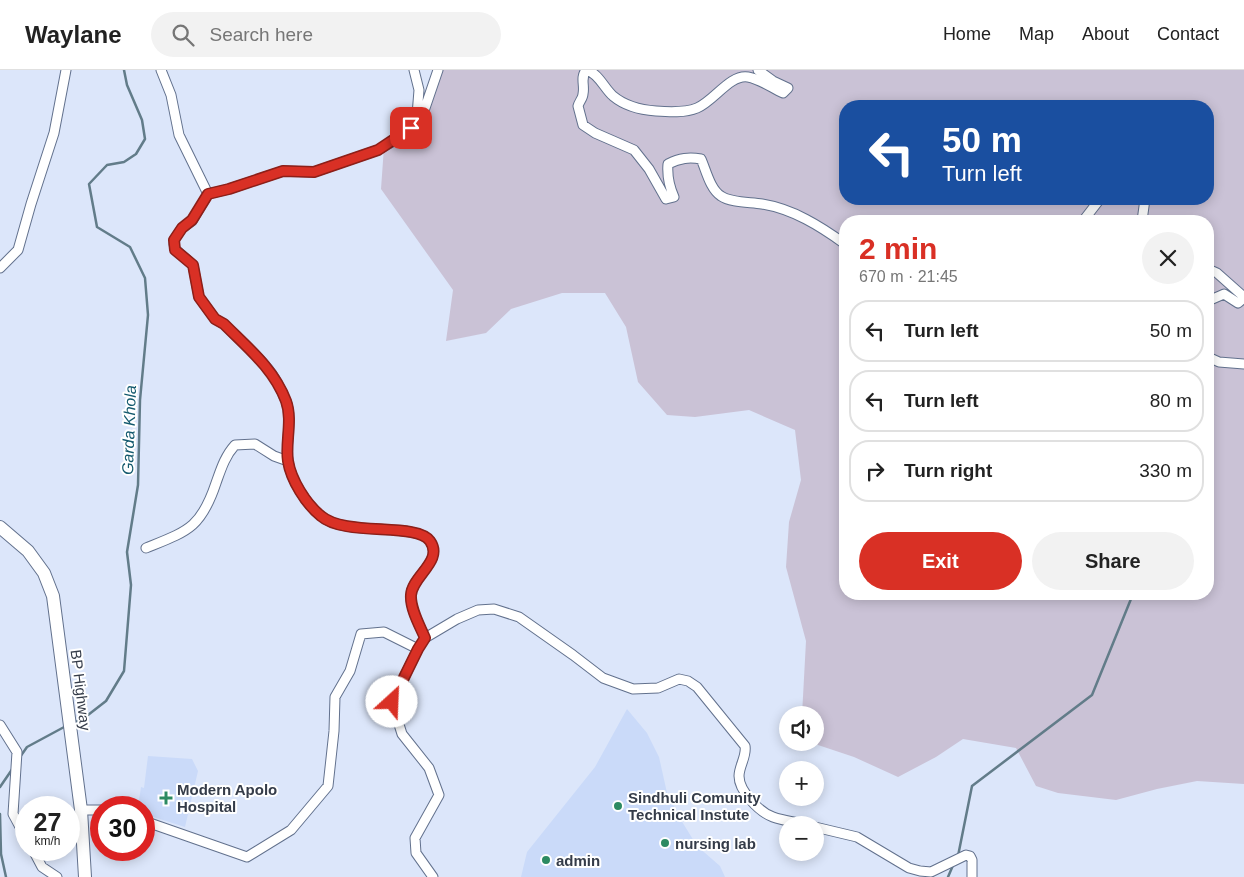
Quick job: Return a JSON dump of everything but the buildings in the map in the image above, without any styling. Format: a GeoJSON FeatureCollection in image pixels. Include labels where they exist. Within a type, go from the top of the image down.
{"type":"FeatureCollection","features":[{"type":"Feature","properties":{"kind":"highway","name":"BP Highway"},"geometry":{"type":"LineString","coordinates":[[0,526],[28,551],[44,573],[53,596],[78,796]]}},
{"type":"Feature","properties":{"kind":"highway","name":"BP Highway"},"geometry":{"type":"LineString","coordinates":[[80,810],[85,877]]}},
{"type":"Feature","properties":{"kind":"street"},"geometry":{"type":"LineString","coordinates":[[0,268],[18,250],[54,133],[66,70]]}},
{"type":"Feature","properties":{"kind":"street"},"geometry":{"type":"LineString","coordinates":[[161,70],[171,95],[179,136],[208,194]]}},
{"type":"Feature","properties":{"kind":"street"},"geometry":{"type":"LineString","coordinates":[[414,70],[419,90],[417,115],[411,128],[378,150],[314,172],[283,171],[208,194],[192,220],[182,228],[174,240],[174,244],[175,250],[193,265],[199,297],[215,319],[224,324],[272,374],[286,402],[289,433],[288,460],[292,474],[305,498],[322,517],[342,526],[406,532],[423,536],[430,541],[434,551],[431,561],[414,583],[411,595],[425,638]]}},
{"type":"Feature","properties":{"kind":"street"},"geometry":{"type":"LineString","coordinates":[[417,115],[425,108],[438,70]]}},
{"type":"Feature","properties":{"kind":"street"},"geometry":{"type":"LineString","coordinates":[[758,70],[788,88],[783,93],[747,77],[735,79],[715,97],[697,108],[674,112],[632,107],[614,97],[593,72],[586,70],[583,74],[582,82],[584,94],[578,106],[583,125],[595,133],[634,150],[649,169],[666,199],[674,197],[667,175],[668,164],[690,157],[701,159],[713,188],[721,197],[763,204],[798,215],[825,229],[839,240]]}},
{"type":"Feature","properties":{"kind":"street"},"geometry":{"type":"LineString","coordinates":[[1214,271],[1244,297],[1238,303],[1224,294],[1214,298]]}},
{"type":"Feature","properties":{"kind":"street"},"geometry":{"type":"LineString","coordinates":[[1214,360],[1219,362],[1244,364]]}},
{"type":"Feature","properties":{"kind":"street"},"geometry":{"type":"LineString","coordinates":[[146,548],[184,532],[197,522],[208,506],[222,465],[229,451],[235,445],[255,444],[274,456],[288,460]]}},
{"type":"Feature","properties":{"kind":"street"},"geometry":{"type":"LineString","coordinates":[[433,877],[416,853],[415,838],[439,795],[428,768],[402,734],[392,702],[425,638],[457,619],[478,610],[494,610],[519,617],[573,654],[603,678],[633,690],[658,688],[679,679],[688,681],[698,687],[745,746],[746,751],[740,767],[739,778],[742,789],[755,805],[771,817],[779,819]]}},
{"type":"Feature","properties":{"kind":"street"},"geometry":{"type":"LineString","coordinates":[[155,825],[247,857],[291,830],[328,786],[334,731],[334,697],[350,671],[361,634],[384,632],[418,649]]}},
{"type":"Feature","properties":{"kind":"street"},"geometry":{"type":"LineString","coordinates":[[0,725],[17,752],[13,814],[15,818]]}},
{"type":"Feature","properties":{"kind":"street"},"geometry":{"type":"LineString","coordinates":[[80,810],[90,810]]}},
{"type":"Feature","properties":{"kind":"street"},"geometry":{"type":"LineString","coordinates":[[824,829],[857,837],[909,868],[920,871],[931,872],[966,855],[970,856],[972,860],[972,877]]}},
{"type":"Feature","properties":{"kind":"street"},"geometry":{"type":"LineString","coordinates":[[39,861],[42,867],[57,877]]}},
{"type":"Feature","properties":{"kind":"shaded area"},"geometry":{"type":"Polygon","coordinates":[[[436,70],[1244,70],[1244,784],[1197,781],[1116,800],[1058,793],[1036,786],[1016,748],[963,739],[936,757],[898,777],[854,757],[824,747],[824,706],[802,706],[806,641],[786,567],[789,522],[801,480],[795,430],[749,410],[695,417],[667,415],[638,382],[626,327],[605,293],[562,293],[511,309],[486,333],[446,341],[453,290],[381,189],[384,147],[425,121],[437,78],[436,70]]]}},
{"type":"Feature","properties":{"kind":"shaded area","name":"Sindhuli Comunity Technical Instute"},"geometry":{"type":"Polygon","coordinates":[[[627,709],[647,733],[659,757],[667,793],[681,820],[697,846],[720,866],[725,877],[521,877],[527,852],[595,767],[627,709]]]}},
{"type":"Feature","properties":{"kind":"shaded area","name":"Modern Apolo Hospital"},"geometry":{"type":"Polygon","coordinates":[[[148,756],[192,759],[198,771],[185,827],[155,817],[155,796],[140,796],[141,787],[144,788],[148,756]]]}},
{"type":"Feature","properties":{"kind":"waterway","name":"Garda Khola"},"geometry":{"type":"LineString","coordinates":[[74,723],[106,701],[124,671],[131,585],[127,552],[138,485],[140,400],[148,315],[145,278],[130,247],[97,227],[89,184],[107,165],[124,162],[136,154],[145,139],[142,120],[127,85],[124,70]]}},
{"type":"Feature","properties":{"kind":"waterway"},"geometry":{"type":"LineString","coordinates":[[958,856],[972,786],[1092,695],[1131,600]]}},
{"type":"Feature","properties":{"kind":"waterway","name":"Garda Khola"},"geometry":{"type":"LineString","coordinates":[[20,757],[27,747],[66,726]]}},
{"type":"Feature","properties":{"kind":"waterway","name":"Garda Khola"},"geometry":{"type":"LineString","coordinates":[[0,787],[13,768]]}},
{"type":"Feature","properties":{"kind":"waterway","name":"Garda Khola"},"geometry":{"type":"LineString","coordinates":[[0,814],[1,854],[6,877]]}},
{"type":"Feature","properties":{"kind":"waterway"},"geometry":{"type":"LineString","coordinates":[[948,877],[954,863]]}},
{"type":"Feature","properties":{"kind":"place","name":"Modern Apolo Hospital"},"geometry":{"type":"Point","coordinates":[166,798]}},
{"type":"Feature","properties":{"kind":"place","name":"Sindhuli Comunity Technical Instute"},"geometry":{"type":"Point","coordinates":[618,806]}},
{"type":"Feature","properties":{"kind":"place","name":"nursing lab"},"geometry":{"type":"Point","coordinates":[665,843]}},
{"type":"Feature","properties":{"kind":"place","name":"admin"},"geometry":{"type":"Point","coordinates":[546,860]}},
{"type":"Feature","properties":{"kind":"route"},"geometry":{"type":"LineString","coordinates":[[392,702],[425,638],[411,595],[414,583],[431,561],[434,551],[430,541],[423,536],[406,532],[342,526],[322,517],[305,498],[292,474],[288,460],[289,433],[286,402],[272,374],[224,324],[215,319],[199,297],[193,265],[175,250],[174,240],[182,228],[192,220],[208,194],[283,171],[314,172],[378,150],[411,128]]}}]}
